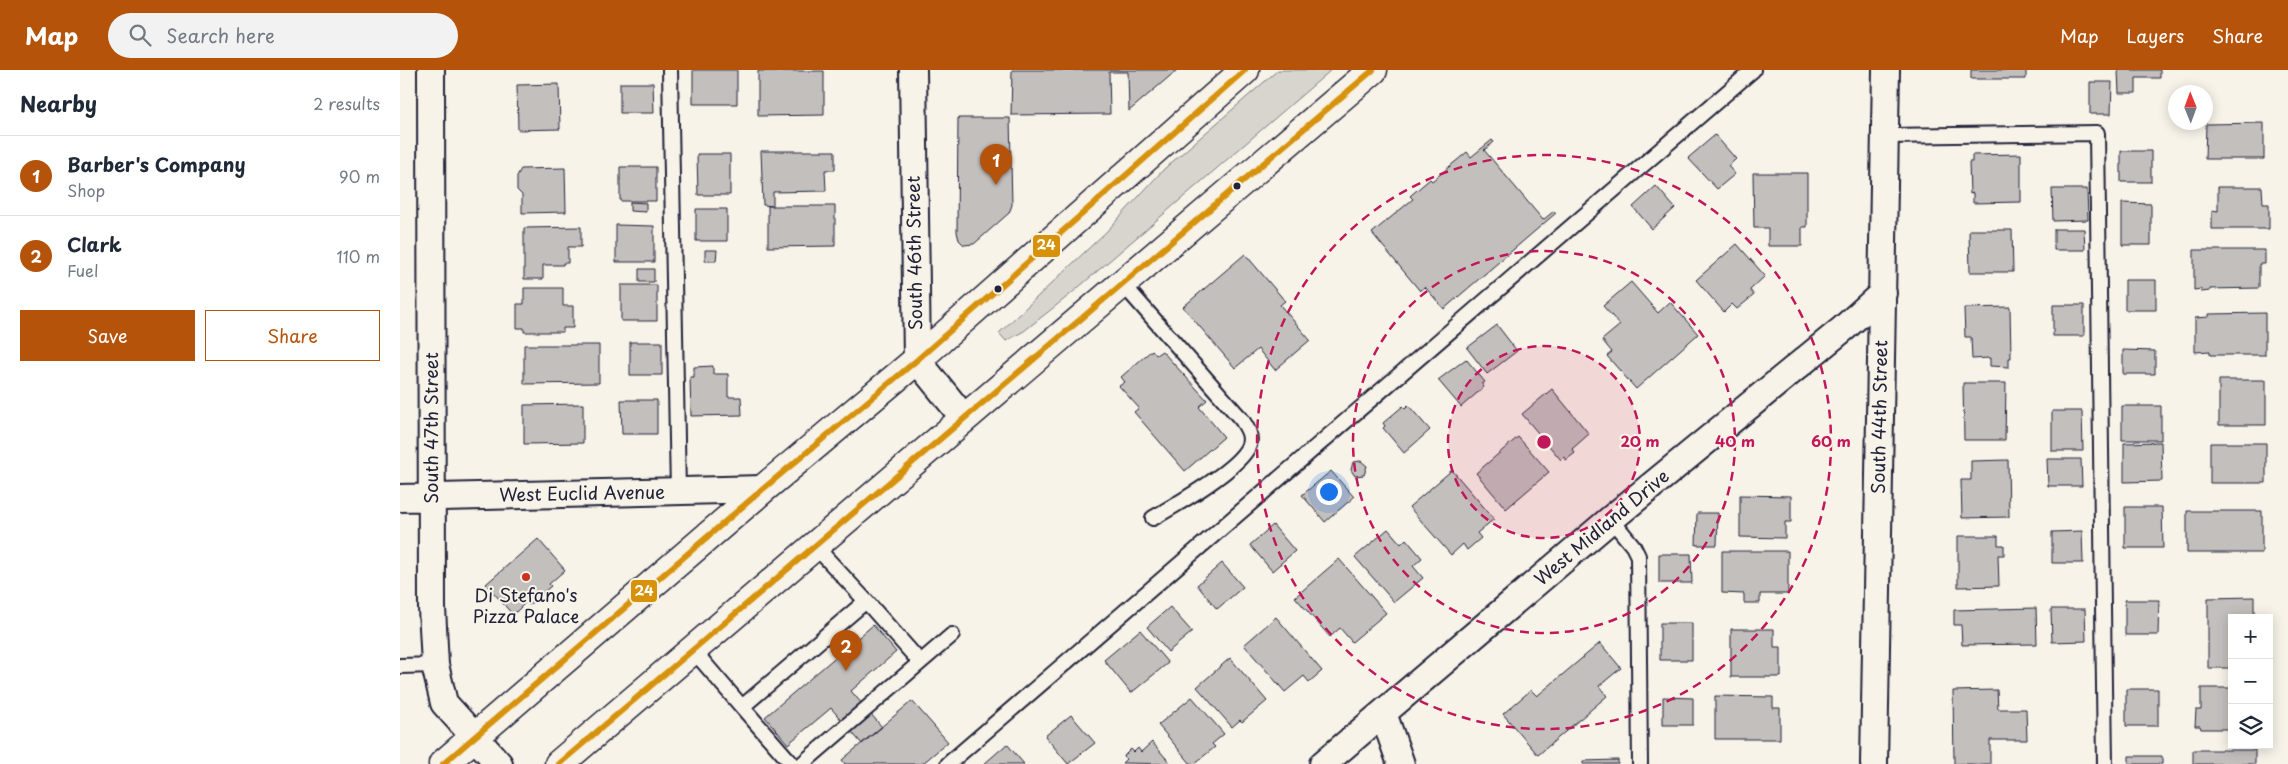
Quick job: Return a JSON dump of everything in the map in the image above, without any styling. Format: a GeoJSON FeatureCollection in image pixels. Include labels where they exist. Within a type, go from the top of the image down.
{"type":"FeatureCollection","features":[{"type":"Feature","properties":{"kind":"main road"},"geometry":{"type":"LineString","coordinates":[[443,764],[763,489],[917,360],[1245,70]]}},
{"type":"Feature","properties":{"kind":"main road"},"geometry":{"type":"LineString","coordinates":[[559,764],[1373,70]]}},
{"type":"Feature","properties":{"kind":"street","name":"South 47th Street"},"geometry":{"type":"LineString","coordinates":[[431,70],[432,608],[435,665],[444,703],[499,764]]}},
{"type":"Feature","properties":{"kind":"street","name":"South 46th Street"},"geometry":{"type":"LineString","coordinates":[[913,70],[917,360]]}},
{"type":"Feature","properties":{"kind":"street","name":"South 44th Street"},"geometry":{"type":"LineString","coordinates":[[1874,764],[1886,70]]}},
{"type":"Feature","properties":{"kind":"street","name":"West Midland Drive"},"geometry":{"type":"LineString","coordinates":[[1323,764],[1611,519],[1883,294]]}},
{"type":"Feature","properties":{"kind":"street"},"geometry":{"type":"LineString","coordinates":[[917,360],[964,418]]}},
{"type":"Feature","properties":{"kind":"street","name":"West Euclid Avenue"},"geometry":{"type":"LineString","coordinates":[[400,498],[763,489]]}},
{"type":"Feature","properties":{"kind":"street"},"geometry":{"type":"LineString","coordinates":[[1383,713],[1401,764]]}},
{"type":"Feature","properties":{"kind":"lane"},"geometry":{"type":"LineString","coordinates":[[670,70],[678,491]]}},
{"type":"Feature","properties":{"kind":"lane"},"geometry":{"type":"LineString","coordinates":[[948,764],[1753,70]]}},
{"type":"Feature","properties":{"kind":"lane"},"geometry":{"type":"LineString","coordinates":[[1886,136],[2097,133],[2105,764]]}},
{"type":"Feature","properties":{"kind":"lane"},"geometry":{"type":"LineString","coordinates":[[1122,283],[1242,420],[1250,432],[1249,445],[1240,458],[1197,493],[1153,518]]}},
{"type":"Feature","properties":{"kind":"lane"},"geometry":{"type":"LineString","coordinates":[[1611,519],[1638,556],[1640,764]]}},
{"type":"Feature","properties":{"kind":"lane"},"geometry":{"type":"LineString","coordinates":[[815,546],[920,662]]}},
{"type":"Feature","properties":{"kind":"lane"},"geometry":{"type":"LineString","coordinates":[[742,707],[866,602]]}},
{"type":"Feature","properties":{"kind":"lane"},"geometry":{"type":"LineString","coordinates":[[802,764],[952,635]]}},
{"type":"Feature","properties":{"kind":"lane"},"geometry":{"type":"LineString","coordinates":[[693,650],[792,764]]}},
{"type":"Feature","properties":{"kind":"lane"},"geometry":{"type":"LineString","coordinates":[[400,666],[435,665]]}},
{"type":"Feature","properties":{"kind":"shaded area"},"geometry":{"type":"Polygon","coordinates":[[[1278,70],[1331,70],[1072,293],[1024,331],[1006,341],[999,333],[1107,231],[1164,169],[1278,70]]]}},
{"type":"Feature","properties":{"kind":"building"},"geometry":{"type":"Polygon","coordinates":[[[693,70],[737,70],[737,104],[693,104],[693,70]]]}},
{"type":"Feature","properties":{"kind":"building"},"geometry":{"type":"Polygon","coordinates":[[[1012,70],[1177,70],[1129,111],[1128,72],[1109,72],[1110,114],[1011,115],[1012,70]]]}},
{"type":"Feature","properties":{"kind":"building"},"geometry":{"type":"Polygon","coordinates":[[[1971,70],[2026,70],[2026,79],[1971,79],[1971,70]]]}},
{"type":"Feature","properties":{"kind":"building"},"geometry":{"type":"Polygon","coordinates":[[[2118,70],[2160,70],[2160,78],[2136,78],[2136,93],[2119,93],[2118,70]]]}},
{"type":"Feature","properties":{"kind":"building"},"geometry":{"type":"Polygon","coordinates":[[[758,71],[824,71],[824,115],[758,116],[758,71]]]}},
{"type":"Feature","properties":{"kind":"building"},"geometry":{"type":"Polygon","coordinates":[[[2090,82],[2112,82],[2111,114],[2090,114],[2090,82]]]}},
{"type":"Feature","properties":{"kind":"building"},"geometry":{"type":"Polygon","coordinates":[[[620,83],[653,83],[654,113],[620,113],[620,83]]]}},
{"type":"Feature","properties":{"kind":"building"},"geometry":{"type":"Polygon","coordinates":[[[559,84],[560,129],[518,130],[517,85],[559,84]]]}},
{"type":"Feature","properties":{"kind":"building"},"geometry":{"type":"Polygon","coordinates":[[[958,118],[1010,118],[1012,205],[1009,213],[974,244],[964,245],[959,240],[957,232],[958,118]]]}},
{"type":"Feature","properties":{"kind":"building"},"geometry":{"type":"Polygon","coordinates":[[[2264,123],[2264,159],[2205,159],[2206,130],[2213,130],[2213,124],[2264,123]]]}},
{"type":"Feature","properties":{"kind":"building"},"geometry":{"type":"Polygon","coordinates":[[[1715,135],[1736,159],[1728,166],[1735,174],[1717,189],[1688,158],[1715,135]]]}},
{"type":"Feature","properties":{"kind":"building"},"geometry":{"type":"Polygon","coordinates":[[[1492,140],[1494,142],[1484,150],[1543,220],[1554,211],[1556,213],[1444,309],[1425,287],[1420,291],[1372,233],[1413,199],[1410,196],[1430,179],[1432,181],[1467,152],[1471,157],[1492,140]]]}},
{"type":"Feature","properties":{"kind":"building"},"geometry":{"type":"Polygon","coordinates":[[[761,151],[835,151],[835,170],[825,170],[826,191],[773,192],[773,206],[763,205],[761,151]]]}},
{"type":"Feature","properties":{"kind":"building"},"geometry":{"type":"Polygon","coordinates":[[[2121,151],[2151,151],[2151,182],[2121,182],[2121,151]]]}},
{"type":"Feature","properties":{"kind":"building"},"geometry":{"type":"Polygon","coordinates":[[[697,154],[730,154],[730,195],[698,195],[697,154]]]}},
{"type":"Feature","properties":{"kind":"building"},"geometry":{"type":"Polygon","coordinates":[[[2021,154],[2021,202],[1973,203],[1973,193],[1970,194],[1969,162],[1972,162],[1972,155],[2021,154]]]}},
{"type":"Feature","properties":{"kind":"building"},"geometry":{"type":"Polygon","coordinates":[[[620,167],[656,167],[656,201],[620,201],[620,167]]]}},
{"type":"Feature","properties":{"kind":"building"},"geometry":{"type":"Polygon","coordinates":[[[565,168],[566,212],[522,213],[522,195],[517,190],[517,176],[521,169],[565,168]]]}},
{"type":"Feature","properties":{"kind":"building"},"geometry":{"type":"Polygon","coordinates":[[[1753,173],[1807,173],[1807,227],[1802,227],[1802,246],[1768,246],[1768,228],[1754,228],[1753,173]]]}},
{"type":"Feature","properties":{"kind":"building"},"geometry":{"type":"Polygon","coordinates":[[[1656,186],[1675,208],[1652,229],[1633,207],[1656,186]]]}},
{"type":"Feature","properties":{"kind":"building"},"geometry":{"type":"Polygon","coordinates":[[[2218,187],[2262,187],[2263,204],[2269,204],[2269,229],[2212,229],[2212,210],[2218,211],[2218,187]]]}},
{"type":"Feature","properties":{"kind":"building"},"geometry":{"type":"Polygon","coordinates":[[[2052,189],[2087,189],[2088,220],[2053,221],[2052,189]]]}},
{"type":"Feature","properties":{"kind":"building"},"geometry":{"type":"Polygon","coordinates":[[[630,202],[646,203],[646,212],[630,211],[630,202]]]}},
{"type":"Feature","properties":{"kind":"building"},"geometry":{"type":"Polygon","coordinates":[[[2122,203],[2151,204],[2151,245],[2122,245],[2122,203]]]}},
{"type":"Feature","properties":{"kind":"building"},"geometry":{"type":"Polygon","coordinates":[[[768,206],[835,206],[835,246],[768,247],[768,206]]]}},
{"type":"Feature","properties":{"kind":"building"},"geometry":{"type":"Polygon","coordinates":[[[696,209],[727,209],[727,241],[696,241],[696,209]]]}},
{"type":"Feature","properties":{"kind":"building"},"geometry":{"type":"Polygon","coordinates":[[[616,225],[654,226],[654,262],[616,262],[616,225]]]}},
{"type":"Feature","properties":{"kind":"building"},"geometry":{"type":"Polygon","coordinates":[[[581,227],[581,247],[568,247],[568,263],[563,263],[563,265],[543,265],[543,279],[524,279],[524,228],[581,227]]]}},
{"type":"Feature","properties":{"kind":"building"},"geometry":{"type":"Polygon","coordinates":[[[2054,229],[2084,229],[2085,250],[2054,250],[2054,229]]]}},
{"type":"Feature","properties":{"kind":"building"},"geometry":{"type":"Polygon","coordinates":[[[1969,230],[2012,230],[2013,272],[1970,272],[1969,230]]]}},
{"type":"Feature","properties":{"kind":"building"},"geometry":{"type":"Polygon","coordinates":[[[1737,244],[1765,276],[1750,290],[1754,295],[1737,309],[1732,304],[1724,312],[1696,280],[1737,244]]]}},
{"type":"Feature","properties":{"kind":"building"},"geometry":{"type":"Polygon","coordinates":[[[705,250],[717,250],[716,261],[705,261],[705,250]]]}},
{"type":"Feature","properties":{"kind":"building"},"geometry":{"type":"Polygon","coordinates":[[[2194,250],[2265,250],[2265,264],[2259,264],[2259,288],[2210,289],[2210,291],[2201,292],[2201,289],[2194,290],[2194,250]]]}},
{"type":"Feature","properties":{"kind":"building"},"geometry":{"type":"Polygon","coordinates":[[[1245,254],[1285,301],[1280,305],[1310,340],[1275,370],[1258,349],[1235,368],[1183,307],[1245,254]]]}},
{"type":"Feature","properties":{"kind":"building"},"geometry":{"type":"Polygon","coordinates":[[[639,269],[654,269],[654,282],[639,282],[639,269]]]}},
{"type":"Feature","properties":{"kind":"building"},"geometry":{"type":"Polygon","coordinates":[[[2125,280],[2156,280],[2156,310],[2125,310],[2125,280]]]}},
{"type":"Feature","properties":{"kind":"building"},"geometry":{"type":"Polygon","coordinates":[[[1631,282],[1658,313],[1670,302],[1698,334],[1636,389],[1607,356],[1612,352],[1602,340],[1620,325],[1603,306],[1631,282]]]}},
{"type":"Feature","properties":{"kind":"building"},"geometry":{"type":"Polygon","coordinates":[[[621,285],[657,285],[657,321],[621,321],[621,285]]]}},
{"type":"Feature","properties":{"kind":"building"},"geometry":{"type":"Polygon","coordinates":[[[524,288],[563,288],[563,306],[573,306],[573,328],[563,328],[563,332],[524,332],[524,328],[517,328],[517,304],[524,304],[524,288]]]}},
{"type":"Feature","properties":{"kind":"building"},"geometry":{"type":"Polygon","coordinates":[[[2053,305],[2084,305],[2084,336],[2053,336],[2053,305]]]}},
{"type":"Feature","properties":{"kind":"building"},"geometry":{"type":"Polygon","coordinates":[[[2010,307],[2011,358],[2009,358],[2009,367],[1990,366],[1990,358],[1972,359],[1971,337],[1965,337],[1964,308],[2010,307]]]}},
{"type":"Feature","properties":{"kind":"building"},"geometry":{"type":"Polygon","coordinates":[[[2265,313],[2265,355],[2210,355],[2210,351],[2195,352],[2195,318],[2209,317],[2209,314],[2265,313]]]}},
{"type":"Feature","properties":{"kind":"building"},"geometry":{"type":"Polygon","coordinates":[[[1497,325],[1517,351],[1487,374],[1467,348],[1497,325]]]}},
{"type":"Feature","properties":{"kind":"building"},"geometry":{"type":"Polygon","coordinates":[[[630,342],[662,342],[662,375],[630,375],[630,342]]]}},
{"type":"Feature","properties":{"kind":"building"},"geometry":{"type":"Polygon","coordinates":[[[524,345],[599,345],[599,383],[524,384],[524,345]]]}},
{"type":"Feature","properties":{"kind":"building"},"geometry":{"type":"Polygon","coordinates":[[[1152,350],[1156,355],[1162,351],[1207,400],[1199,407],[1224,437],[1185,471],[1134,412],[1139,408],[1119,386],[1125,382],[1121,377],[1152,350]]]}},
{"type":"Feature","properties":{"kind":"building"},"geometry":{"type":"Polygon","coordinates":[[[2123,350],[2155,351],[2155,374],[2123,374],[2123,350]]]}},
{"type":"Feature","properties":{"kind":"building"},"geometry":{"type":"Polygon","coordinates":[[[1466,359],[1485,382],[1482,384],[1484,387],[1461,407],[1438,380],[1466,359]]]}},
{"type":"Feature","properties":{"kind":"building"},"geometry":{"type":"Polygon","coordinates":[[[713,366],[713,374],[728,374],[728,397],[741,397],[742,415],[691,416],[690,377],[694,377],[694,367],[713,366]]]}},
{"type":"Feature","properties":{"kind":"building"},"geometry":{"type":"Polygon","coordinates":[[[2219,380],[2266,380],[2266,425],[2219,425],[2219,380]]]}},
{"type":"Feature","properties":{"kind":"building"},"geometry":{"type":"Polygon","coordinates":[[[1963,383],[2006,383],[2005,440],[1964,440],[1963,383]]]}},
{"type":"Feature","properties":{"kind":"building"},"geometry":{"type":"Polygon","coordinates":[[[1552,389],[1589,434],[1572,449],[1575,453],[1566,460],[1564,457],[1561,460],[1522,414],[1552,389]]]}},
{"type":"Feature","properties":{"kind":"building"},"geometry":{"type":"Polygon","coordinates":[[[621,400],[657,400],[657,434],[622,434],[621,400]]]}},
{"type":"Feature","properties":{"kind":"building"},"geometry":{"type":"Polygon","coordinates":[[[583,404],[583,443],[524,444],[524,405],[583,404]]]}},
{"type":"Feature","properties":{"kind":"building"},"geometry":{"type":"Polygon","coordinates":[[[1408,405],[1430,430],[1404,453],[1383,428],[1385,426],[1383,423],[1403,406],[1405,408],[1408,405]]]}},
{"type":"Feature","properties":{"kind":"building"},"geometry":{"type":"Polygon","coordinates":[[[2122,406],[2161,406],[2161,440],[2122,440],[2122,406]]]}},
{"type":"Feature","properties":{"kind":"building"},"geometry":{"type":"Polygon","coordinates":[[[2052,411],[2082,411],[2083,451],[2052,451],[2052,411]]]}},
{"type":"Feature","properties":{"kind":"building"},"geometry":{"type":"Polygon","coordinates":[[[1518,437],[1549,472],[1506,509],[1476,473],[1518,437]]]}},
{"type":"Feature","properties":{"kind":"building"},"geometry":{"type":"Polygon","coordinates":[[[2161,442],[2162,481],[2124,482],[2124,443],[2161,442]]]}},
{"type":"Feature","properties":{"kind":"building"},"geometry":{"type":"Polygon","coordinates":[[[2210,443],[2266,443],[2266,483],[2210,483],[2210,443]]]}},
{"type":"Feature","properties":{"kind":"building"},"geometry":{"type":"Polygon","coordinates":[[[2047,459],[2081,459],[2082,486],[2048,486],[2047,459]]]}},
{"type":"Feature","properties":{"kind":"building"},"geometry":{"type":"Polygon","coordinates":[[[2008,460],[2009,517],[1962,518],[1961,480],[1971,480],[1971,461],[2008,460]]]}},
{"type":"Feature","properties":{"kind":"building"},"geometry":{"type":"Polygon","coordinates":[[[1361,461],[1367,466],[1364,475],[1355,476],[1351,470],[1353,462],[1361,461]]]}},
{"type":"Feature","properties":{"kind":"building"},"geometry":{"type":"Polygon","coordinates":[[[1452,470],[1494,519],[1477,533],[1481,538],[1467,550],[1463,544],[1451,555],[1409,507],[1452,470]]]}},
{"type":"Feature","properties":{"kind":"building"},"geometry":{"type":"Polygon","coordinates":[[[1331,471],[1354,497],[1325,522],[1302,495],[1331,471]]]}},
{"type":"Feature","properties":{"kind":"building"},"geometry":{"type":"Polygon","coordinates":[[[1740,495],[1791,496],[1791,522],[1785,522],[1785,538],[1740,537],[1740,495]]]}},
{"type":"Feature","properties":{"kind":"building"},"geometry":{"type":"Polygon","coordinates":[[[2125,507],[2162,507],[2163,548],[2125,548],[2125,507]]]}},
{"type":"Feature","properties":{"kind":"building"},"geometry":{"type":"Polygon","coordinates":[[[2187,511],[2262,511],[2262,553],[2187,553],[2187,511]]]}},
{"type":"Feature","properties":{"kind":"building"},"geometry":{"type":"Polygon","coordinates":[[[1697,513],[1718,513],[1717,545],[1696,545],[1697,513]]]}},
{"type":"Feature","properties":{"kind":"building"},"geometry":{"type":"Polygon","coordinates":[[[1273,525],[1295,551],[1272,571],[1250,545],[1273,525]]]}},
{"type":"Feature","properties":{"kind":"building"},"geometry":{"type":"Polygon","coordinates":[[[1388,529],[1401,544],[1406,539],[1422,558],[1413,566],[1423,578],[1394,602],[1355,557],[1388,529]]]}},
{"type":"Feature","properties":{"kind":"building"},"geometry":{"type":"Polygon","coordinates":[[[2082,531],[2083,563],[2052,563],[2052,532],[2082,531]]]}},
{"type":"Feature","properties":{"kind":"building"},"geometry":{"type":"Polygon","coordinates":[[[1958,536],[1998,536],[1998,545],[2004,545],[2004,555],[1998,555],[1999,586],[1958,587],[1958,536]]]}},
{"type":"Feature","properties":{"kind":"building","name":"Di Stefano's Pizza Palace"},"geometry":{"type":"Polygon","coordinates":[[[538,539],[565,570],[549,584],[551,586],[529,605],[526,602],[513,615],[486,584],[538,539]]]}},
{"type":"Feature","properties":{"kind":"building"},"geometry":{"type":"Polygon","coordinates":[[[1722,551],[1788,551],[1788,594],[1760,594],[1760,603],[1744,603],[1744,594],[1722,593],[1722,551]]]}},
{"type":"Feature","properties":{"kind":"building"},"geometry":{"type":"Polygon","coordinates":[[[1659,554],[1691,554],[1692,583],[1659,583],[1659,554]]]}},
{"type":"Feature","properties":{"kind":"building"},"geometry":{"type":"Polygon","coordinates":[[[1339,559],[1386,613],[1352,642],[1340,628],[1330,637],[1295,597],[1339,559]]]}},
{"type":"Feature","properties":{"kind":"building"},"geometry":{"type":"Polygon","coordinates":[[[1222,563],[1243,587],[1217,609],[1197,585],[1222,563]]]}},
{"type":"Feature","properties":{"kind":"building"},"geometry":{"type":"Polygon","coordinates":[[[2254,597],[2254,614],[2228,614],[2228,668],[2208,668],[2208,598],[2254,597]]]}},
{"type":"Feature","properties":{"kind":"building"},"geometry":{"type":"Polygon","coordinates":[[[2125,600],[2159,600],[2158,635],[2125,635],[2125,600]]]}},
{"type":"Feature","properties":{"kind":"building"},"geometry":{"type":"Polygon","coordinates":[[[1170,607],[1192,632],[1168,652],[1147,627],[1170,607]]]}},
{"type":"Feature","properties":{"kind":"building"},"geometry":{"type":"Polygon","coordinates":[[[2036,608],[2037,644],[1962,645],[1961,625],[1954,625],[1954,610],[2036,608]]]}},
{"type":"Feature","properties":{"kind":"building"},"geometry":{"type":"Polygon","coordinates":[[[2051,609],[2085,609],[2086,641],[2052,642],[2051,609]]]}},
{"type":"Feature","properties":{"kind":"building"},"geometry":{"type":"Polygon","coordinates":[[[1276,617],[1322,671],[1309,682],[1304,676],[1285,692],[1244,645],[1276,617]]]}},
{"type":"Feature","properties":{"kind":"building"},"geometry":{"type":"Polygon","coordinates":[[[1660,623],[1692,623],[1692,660],[1660,660],[1660,623]]]}},
{"type":"Feature","properties":{"kind":"building"},"geometry":{"type":"Polygon","coordinates":[[[873,625],[896,652],[851,691],[882,727],[862,744],[831,708],[788,744],[765,717],[873,625]]]}},
{"type":"Feature","properties":{"kind":"building"},"geometry":{"type":"Polygon","coordinates":[[[1731,629],[1774,629],[1774,647],[1781,647],[1781,677],[1731,677],[1731,629]]]}},
{"type":"Feature","properties":{"kind":"building"},"geometry":{"type":"Polygon","coordinates":[[[1140,630],[1168,663],[1131,693],[1104,660],[1140,630]]]}},
{"type":"Feature","properties":{"kind":"building"},"geometry":{"type":"Polygon","coordinates":[[[1600,643],[1621,668],[1599,686],[1607,696],[1538,755],[1503,714],[1531,690],[1537,696],[1600,643]]]}},
{"type":"Feature","properties":{"kind":"building"},"geometry":{"type":"Polygon","coordinates":[[[1230,658],[1267,701],[1242,722],[1240,720],[1232,727],[1197,687],[1230,658]]]}},
{"type":"Feature","properties":{"kind":"building"},"geometry":{"type":"Polygon","coordinates":[[[2201,688],[2228,688],[2228,729],[2201,729],[2200,726],[2195,726],[2196,710],[2201,710],[2201,688]]]}},
{"type":"Feature","properties":{"kind":"building"},"geometry":{"type":"Polygon","coordinates":[[[2126,689],[2158,689],[2158,726],[2126,726],[2126,689]]]}},
{"type":"Feature","properties":{"kind":"building"},"geometry":{"type":"Polygon","coordinates":[[[1997,690],[1998,709],[2026,709],[2027,740],[1990,740],[1990,764],[1954,764],[1953,691],[1997,690]]]}},
{"type":"Feature","properties":{"kind":"building"},"geometry":{"type":"Polygon","coordinates":[[[1715,696],[1773,697],[1773,708],[1780,708],[1780,739],[1715,739],[1715,696]]]}},
{"type":"Feature","properties":{"kind":"building"},"geometry":{"type":"Polygon","coordinates":[[[1192,697],[1224,734],[1212,744],[1215,747],[1194,764],[1191,764],[1158,725],[1192,697]]]}},
{"type":"Feature","properties":{"kind":"building"},"geometry":{"type":"Polygon","coordinates":[[[1663,697],[1693,698],[1693,725],[1663,725],[1663,697]]]}},
{"type":"Feature","properties":{"kind":"building"},"geometry":{"type":"Polygon","coordinates":[[[912,701],[948,742],[922,764],[845,764],[842,760],[912,701]]]}},
{"type":"Feature","properties":{"kind":"building"},"geometry":{"type":"Polygon","coordinates":[[[1071,715],[1095,743],[1068,764],[1045,736],[1071,715]]]}},
{"type":"Feature","properties":{"kind":"building"},"geometry":{"type":"Polygon","coordinates":[[[1152,742],[1171,764],[1122,763],[1126,759],[1124,756],[1131,749],[1134,752],[1138,748],[1141,752],[1152,742]]]}},
{"type":"Feature","properties":{"kind":"building"},"geometry":{"type":"Polygon","coordinates":[[[1007,744],[1024,764],[984,764],[1007,744]]]}},
{"type":"Feature","properties":{"kind":"building"},"geometry":{"type":"Polygon","coordinates":[[[2193,750],[2255,750],[2255,764],[2193,764],[2193,750]]]}},
{"type":"Feature","properties":{"kind":"building"},"geometry":{"type":"Polygon","coordinates":[[[2129,756],[2162,756],[2162,764],[2129,764],[2129,756]]]}},
{"type":"Feature","properties":{"kind":"building"},"geometry":{"type":"Polygon","coordinates":[[[1618,760],[1618,764],[1583,764],[1583,761],[1618,760]]]}},
{"type":"Feature","properties":{"kind":"transit line","name":"24"},"geometry":{"type":"LineString","coordinates":[[443,764],[763,489],[917,360],[1245,70]]}},
{"type":"Feature","properties":{"kind":"transit line","name":"24"},"geometry":{"type":"LineString","coordinates":[[559,764],[1373,70]]}},
{"type":"Feature","properties":{"kind":"place","name":"Barber's Company"},"geometry":{"type":"Point","coordinates":[996,185]}},
{"type":"Feature","properties":{"kind":"place","name":"Di Stefano's Pizza Palace"},"geometry":{"type":"Point","coordinates":[526,577]}},
{"type":"Feature","properties":{"kind":"place","name":"Clark"},"geometry":{"type":"Point","coordinates":[846,671]}}]}
